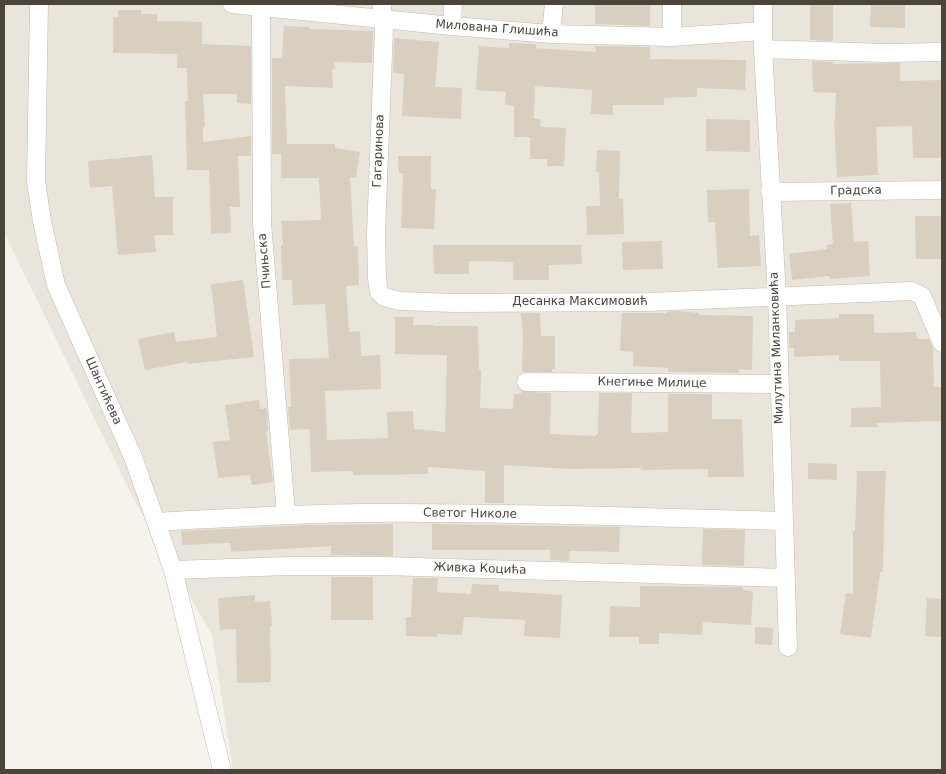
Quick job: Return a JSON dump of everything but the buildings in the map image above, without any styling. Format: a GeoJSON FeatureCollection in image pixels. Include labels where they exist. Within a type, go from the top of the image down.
{"type":"FeatureCollection","features":[{"type":"Feature","properties":{"kind":"street","name":"Шантићева"},"geometry":{"type":"LineString","coordinates":[[39,4],[36,181],[42,221],[56,285],[133,457],[173,570],[222,770]]}},
{"type":"Feature","properties":{"kind":"street","name":"Милована Глишића"},"geometry":{"type":"LineString","coordinates":[[232,4],[382,11],[452,26],[551,34],[672,37],[763,31]]}},
{"type":"Feature","properties":{"kind":"street"},"geometry":{"type":"LineString","coordinates":[[452,26],[453,4]]}},
{"type":"Feature","properties":{"kind":"street"},"geometry":{"type":"LineString","coordinates":[[551,34],[554,4]]}},
{"type":"Feature","properties":{"kind":"street"},"geometry":{"type":"LineString","coordinates":[[672,4],[672,37]]}},
{"type":"Feature","properties":{"kind":"street","name":"Милутина Миланковића"},"geometry":{"type":"LineString","coordinates":[[763,4],[763,49],[777,296],[778,384],[788,647]]}},
{"type":"Feature","properties":{"kind":"street","name":"Пчињска"},"geometry":{"type":"LineString","coordinates":[[271,6],[262,223],[286,514]]}},
{"type":"Feature","properties":{"kind":"street","name":"Гагаринова"},"geometry":{"type":"LineString","coordinates":[[382,11],[384,28],[376,242],[379,292],[384,297]]}},
{"type":"Feature","properties":{"kind":"street"},"geometry":{"type":"LineString","coordinates":[[763,49],[884,53],[942,52]]}},
{"type":"Feature","properties":{"kind":"street","name":"Градска"},"geometry":{"type":"LineString","coordinates":[[770,192],[942,190]]}},
{"type":"Feature","properties":{"kind":"street","name":"Десанка Максимовић"},"geometry":{"type":"LineString","coordinates":[[384,297],[400,301],[461,303],[649,302],[912,291],[918,293],[924,300],[942,343]]}},
{"type":"Feature","properties":{"kind":"street","name":"Кнегиње Милице"},"geometry":{"type":"LineString","coordinates":[[526,382],[778,384]]}},
{"type":"Feature","properties":{"kind":"street","name":"Светог Николе"},"geometry":{"type":"LineString","coordinates":[[156,522],[286,514],[440,513],[784,521]]}},
{"type":"Feature","properties":{"kind":"street","name":"Живка Коцића"},"geometry":{"type":"LineString","coordinates":[[173,570],[289,566],[383,566],[786,578]]}},
{"type":"Feature","properties":{"kind":"shaded area"},"geometry":{"type":"Polygon","coordinates":[[[4,4],[942,4],[942,770],[233,770],[212,635],[132,496],[4,232],[4,4]]]}}]}
